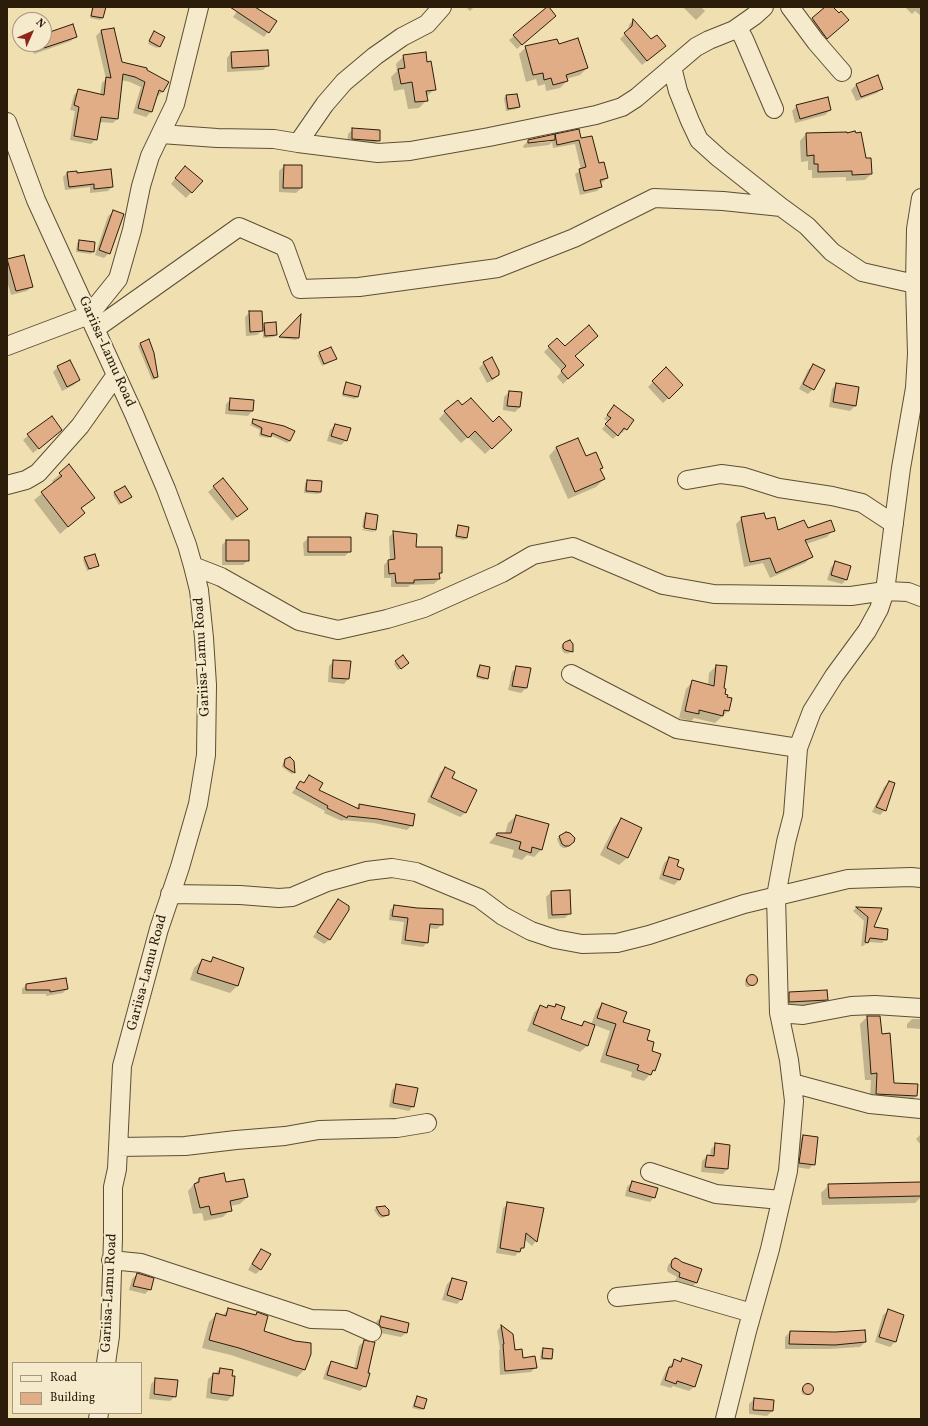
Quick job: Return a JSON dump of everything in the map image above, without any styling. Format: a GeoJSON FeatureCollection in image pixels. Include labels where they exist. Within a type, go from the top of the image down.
{"type":"FeatureCollection","features":[{"type":"Feature","properties":{"kind":"street"},"geometry":{"type":"LineString","coordinates":[[92,322],[118,280],[132,230],[141,186],[150,156],[175,104],[199,7]]}},
{"type":"Feature","properties":{"kind":"street"},"geometry":{"type":"LineString","coordinates":[[298,143],[325,104],[344,82],[374,56],[427,24],[442,7]]}},
{"type":"Feature","properties":{"kind":"street"},"geometry":{"type":"LineString","coordinates":[[161,134],[217,138],[274,139],[378,153],[410,151],[489,137],[596,115],[622,107],[636,98],[696,47],[738,28],[764,7]]}},
{"type":"Feature","properties":{"kind":"street"},"geometry":{"type":"LineString","coordinates":[[790,7],[816,42],[842,72]]}},
{"type":"Feature","properties":{"kind":"street"},"geometry":{"type":"LineString","coordinates":[[738,28],[774,109]]}},
{"type":"Feature","properties":{"kind":"street"},"geometry":{"type":"LineString","coordinates":[[672,67],[678,91],[699,140],[719,158],[807,226],[832,252],[862,272],[915,284]]}},
{"type":"Feature","properties":{"kind":"street","name":"Gariisa-Lamu Road"},"geometry":{"type":"LineString","coordinates":[[7,122],[36,200],[166,489],[187,545],[199,590],[207,685],[206,755],[198,804],[159,929],[122,1066],[117,1169],[113,1187],[110,1336],[106,1362]]}},
{"type":"Feature","properties":{"kind":"street"},"geometry":{"type":"LineString","coordinates":[[7,346],[92,322],[239,227],[285,247],[300,289],[359,287],[498,268],[574,238],[654,198],[723,201],[781,207]]}},
{"type":"Feature","properties":{"kind":"street"},"geometry":{"type":"LineString","coordinates":[[725,1419],[788,1171],[794,1101],[789,1060],[779,1014],[776,896],[786,842],[793,815],[798,748],[812,711],[834,676],[867,631],[879,609],[884,591],[901,468],[915,388],[919,328],[915,284],[916,229],[921,198]]}},
{"type":"Feature","properties":{"kind":"street"},"geometry":{"type":"LineString","coordinates":[[7,485],[26,480],[38,473],[80,426],[116,375]]}},
{"type":"Feature","properties":{"kind":"street"},"geometry":{"type":"LineString","coordinates":[[687,480],[721,474],[744,477],[779,488],[832,496],[862,503],[894,524]]}},
{"type":"Feature","properties":{"kind":"street"},"geometry":{"type":"LineString","coordinates":[[193,566],[220,577],[299,621],[338,630],[388,620],[424,608],[502,573],[533,555],[573,547],[663,585],[714,594],[851,596],[884,591],[908,592],[921,597]]}},
{"type":"Feature","properties":{"kind":"street"},"geometry":{"type":"LineString","coordinates":[[571,674],[677,729],[798,748]]}},
{"type":"Feature","properties":{"kind":"street"},"geometry":{"type":"LineString","coordinates":[[170,894],[240,895],[279,898],[292,896],[327,882],[367,871],[392,868],[416,872],[479,898],[503,916],[531,931],[555,939],[582,944],[617,943],[649,935],[744,904],[848,879],[921,878]]}},
{"type":"Feature","properties":{"kind":"street"},"geometry":{"type":"LineString","coordinates":[[779,1014],[803,1015],[851,1006],[875,1005],[921,1008]]}},
{"type":"Feature","properties":{"kind":"street"},"geometry":{"type":"LineString","coordinates":[[792,1083],[870,1104],[921,1109]]}},
{"type":"Feature","properties":{"kind":"street"},"geometry":{"type":"LineString","coordinates":[[118,1146],[185,1146],[285,1136],[319,1130],[397,1128],[427,1123]]}},
{"type":"Feature","properties":{"kind":"street"},"geometry":{"type":"LineString","coordinates":[[650,1172],[716,1194],[781,1200]]}},
{"type":"Feature","properties":{"kind":"street"},"geometry":{"type":"LineString","coordinates":[[112,1260],[141,1263],[311,1318],[345,1320],[372,1332]]}},
{"type":"Feature","properties":{"kind":"street"},"geometry":{"type":"LineString","coordinates":[[617,1297],[676,1291],[752,1313]]}},
{"type":"Feature","properties":{"kind":"building"},"geometry":{"type":"Polygon","coordinates":[[[93,7],[106,7],[103,18],[91,16],[93,7]]]}},
{"type":"Feature","properties":{"kind":"building"},"geometry":{"type":"Polygon","coordinates":[[[230,7],[255,7],[277,21],[269,33],[230,7]]]}},
{"type":"Feature","properties":{"kind":"building"},"geometry":{"type":"Polygon","coordinates":[[[547,7],[549,7],[556,16],[522,45],[513,35],[547,7]]]}},
{"type":"Feature","properties":{"kind":"building"},"geometry":{"type":"Polygon","coordinates":[[[825,7],[833,7],[839,13],[841,11],[849,20],[827,39],[812,18],[825,7]]]}},
{"type":"Feature","properties":{"kind":"building"},"geometry":{"type":"Polygon","coordinates":[[[633,19],[651,39],[657,35],[666,46],[647,61],[624,33],[632,26],[633,19]]]}},
{"type":"Feature","properties":{"kind":"building"},"geometry":{"type":"Polygon","coordinates":[[[73,24],[77,37],[52,45],[52,31],[73,24]]]}},
{"type":"Feature","properties":{"kind":"building"},"geometry":{"type":"Polygon","coordinates":[[[114,28],[122,62],[147,68],[147,70],[169,82],[163,92],[159,90],[152,112],[138,108],[145,82],[135,77],[123,74],[118,119],[101,117],[97,140],[74,136],[79,107],[74,105],[78,89],[104,95],[106,77],[111,78],[101,30],[114,28]]]}},
{"type":"Feature","properties":{"kind":"building"},"geometry":{"type":"Polygon","coordinates":[[[154,31],[165,37],[160,47],[149,41],[154,31]]]}},
{"type":"Feature","properties":{"kind":"building"},"geometry":{"type":"Polygon","coordinates":[[[578,38],[588,68],[566,75],[568,81],[553,85],[551,78],[544,80],[543,73],[533,75],[525,46],[557,39],[559,44],[578,38]]]}},
{"type":"Feature","properties":{"kind":"building"},"geometry":{"type":"Polygon","coordinates":[[[268,50],[269,66],[232,68],[231,52],[268,50]]]}},
{"type":"Feature","properties":{"kind":"building"},"geometry":{"type":"Polygon","coordinates":[[[426,52],[427,62],[431,61],[436,90],[426,91],[428,101],[415,102],[412,82],[401,84],[398,69],[405,68],[403,55],[426,52]]]}},
{"type":"Feature","properties":{"kind":"building"},"geometry":{"type":"Polygon","coordinates":[[[878,75],[883,89],[861,97],[856,84],[878,75]]]}},
{"type":"Feature","properties":{"kind":"building"},"geometry":{"type":"Polygon","coordinates":[[[517,94],[520,107],[508,109],[506,95],[517,94]]]}},
{"type":"Feature","properties":{"kind":"building"},"geometry":{"type":"Polygon","coordinates":[[[828,97],[831,110],[800,119],[796,105],[828,97]]]}},
{"type":"Feature","properties":{"kind":"building"},"geometry":{"type":"Polygon","coordinates":[[[352,128],[380,130],[380,141],[352,139],[352,128]]]}},
{"type":"Feature","properties":{"kind":"building"},"geometry":{"type":"Polygon","coordinates":[[[579,129],[581,138],[592,136],[599,163],[604,162],[608,178],[600,180],[602,187],[584,191],[579,169],[586,167],[579,140],[557,145],[555,134],[579,129]]]}},
{"type":"Feature","properties":{"kind":"building"},"geometry":{"type":"Polygon","coordinates":[[[855,131],[856,133],[861,132],[866,158],[871,158],[872,174],[852,175],[852,171],[818,172],[818,164],[814,164],[814,155],[807,156],[806,133],[847,133],[855,131]]]}},
{"type":"Feature","properties":{"kind":"building"},"geometry":{"type":"Polygon","coordinates":[[[555,134],[555,140],[528,143],[528,140],[555,134]]]}},
{"type":"Feature","properties":{"kind":"building"},"geometry":{"type":"Polygon","coordinates":[[[284,165],[302,165],[302,188],[283,188],[284,165]]]}},
{"type":"Feature","properties":{"kind":"building"},"geometry":{"type":"Polygon","coordinates":[[[185,166],[203,181],[192,193],[175,178],[185,166]]]}},
{"type":"Feature","properties":{"kind":"building"},"geometry":{"type":"Polygon","coordinates":[[[111,169],[113,187],[94,189],[94,184],[69,187],[67,172],[77,171],[77,173],[111,169]]]}},
{"type":"Feature","properties":{"kind":"building"},"geometry":{"type":"Polygon","coordinates":[[[113,210],[124,214],[110,254],[99,250],[113,210]]]}},
{"type":"Feature","properties":{"kind":"building"},"geometry":{"type":"Polygon","coordinates":[[[79,240],[95,242],[94,252],[78,250],[79,240]]]}},
{"type":"Feature","properties":{"kind":"building"},"geometry":{"type":"Polygon","coordinates":[[[24,255],[33,287],[16,291],[7,259],[24,255]]]}},
{"type":"Feature","properties":{"kind":"building"},"geometry":{"type":"Polygon","coordinates":[[[249,311],[262,311],[263,331],[250,332],[249,311]]]}},
{"type":"Feature","properties":{"kind":"building"},"geometry":{"type":"Polygon","coordinates":[[[301,314],[299,338],[279,337],[301,314]]]}},
{"type":"Feature","properties":{"kind":"building"},"geometry":{"type":"Polygon","coordinates":[[[276,322],[277,335],[265,336],[264,323],[276,322]]]}},
{"type":"Feature","properties":{"kind":"building"},"geometry":{"type":"Polygon","coordinates":[[[589,325],[598,336],[575,356],[584,365],[568,379],[561,371],[566,366],[548,346],[557,338],[565,346],[589,325]]]}},
{"type":"Feature","properties":{"kind":"building"},"geometry":{"type":"Polygon","coordinates":[[[149,339],[154,353],[158,377],[154,378],[140,343],[149,339]]]}},
{"type":"Feature","properties":{"kind":"building"},"geometry":{"type":"Polygon","coordinates":[[[331,347],[337,359],[324,364],[319,352],[331,347]]]}},
{"type":"Feature","properties":{"kind":"building"},"geometry":{"type":"Polygon","coordinates":[[[492,357],[499,371],[499,375],[492,379],[483,362],[492,357]]]}},
{"type":"Feature","properties":{"kind":"building"},"geometry":{"type":"Polygon","coordinates":[[[70,360],[80,380],[67,387],[57,366],[70,360]]]}},
{"type":"Feature","properties":{"kind":"building"},"geometry":{"type":"Polygon","coordinates":[[[813,364],[825,370],[814,390],[803,384],[813,364]]]}},
{"type":"Feature","properties":{"kind":"building"},"geometry":{"type":"Polygon","coordinates":[[[666,367],[683,385],[669,399],[652,381],[666,367]]]}},
{"type":"Feature","properties":{"kind":"building"},"geometry":{"type":"Polygon","coordinates":[[[346,382],[361,386],[358,397],[343,394],[346,382]]]}},
{"type":"Feature","properties":{"kind":"building"},"geometry":{"type":"Polygon","coordinates":[[[836,383],[859,387],[856,406],[833,402],[836,383]]]}},
{"type":"Feature","properties":{"kind":"building"},"geometry":{"type":"Polygon","coordinates":[[[509,391],[522,392],[520,407],[507,406],[509,391]]]}},
{"type":"Feature","properties":{"kind":"building"},"geometry":{"type":"Polygon","coordinates":[[[230,398],[254,400],[253,411],[229,410],[230,398]]]}},
{"type":"Feature","properties":{"kind":"building"},"geometry":{"type":"Polygon","coordinates":[[[471,398],[493,422],[499,416],[512,430],[492,449],[475,431],[468,438],[444,411],[458,400],[462,405],[471,398]]]}},
{"type":"Feature","properties":{"kind":"building"},"geometry":{"type":"Polygon","coordinates":[[[614,405],[634,420],[627,430],[624,428],[618,436],[605,424],[611,418],[607,415],[614,405]]]}},
{"type":"Feature","properties":{"kind":"building"},"geometry":{"type":"Polygon","coordinates":[[[52,416],[62,430],[39,449],[27,434],[52,416]]]}},
{"type":"Feature","properties":{"kind":"building"},"geometry":{"type":"Polygon","coordinates":[[[253,419],[284,426],[295,431],[290,441],[272,433],[271,437],[261,434],[262,428],[252,423],[253,419]]]}},
{"type":"Feature","properties":{"kind":"building"},"geometry":{"type":"Polygon","coordinates":[[[335,424],[351,428],[347,441],[331,436],[335,424]]]}},
{"type":"Feature","properties":{"kind":"building"},"geometry":{"type":"Polygon","coordinates":[[[578,438],[586,456],[596,452],[603,468],[600,469],[605,479],[575,492],[556,447],[578,438]]]}},
{"type":"Feature","properties":{"kind":"building"},"geometry":{"type":"Polygon","coordinates":[[[69,464],[95,498],[81,508],[85,513],[68,527],[41,492],[62,476],[59,473],[69,464]]]}},
{"type":"Feature","properties":{"kind":"building"},"geometry":{"type":"Polygon","coordinates":[[[223,478],[248,509],[237,517],[213,486],[223,478]]]}},
{"type":"Feature","properties":{"kind":"building"},"geometry":{"type":"Polygon","coordinates":[[[307,480],[322,481],[321,492],[306,491],[307,480]]]}},
{"type":"Feature","properties":{"kind":"building"},"geometry":{"type":"Polygon","coordinates":[[[125,486],[132,497],[121,503],[114,492],[125,486]]]}},
{"type":"Feature","properties":{"kind":"building"},"geometry":{"type":"Polygon","coordinates":[[[366,513],[378,515],[376,530],[364,528],[366,513]]]}},
{"type":"Feature","properties":{"kind":"building"},"geometry":{"type":"Polygon","coordinates":[[[764,513],[766,519],[775,517],[778,530],[804,520],[808,528],[831,520],[835,531],[805,540],[813,557],[776,573],[770,558],[750,562],[746,544],[741,517],[764,513]]]}},
{"type":"Feature","properties":{"kind":"building"},"geometry":{"type":"Polygon","coordinates":[[[458,525],[469,527],[467,538],[456,536],[458,525]]]}},
{"type":"Feature","properties":{"kind":"building"},"geometry":{"type":"Polygon","coordinates":[[[393,531],[417,534],[416,547],[442,547],[442,573],[439,573],[440,579],[414,580],[414,583],[396,583],[395,573],[389,574],[388,560],[395,559],[393,531]]]}},
{"type":"Feature","properties":{"kind":"building"},"geometry":{"type":"Polygon","coordinates":[[[308,537],[351,537],[351,552],[308,552],[308,537]]]}},
{"type":"Feature","properties":{"kind":"building"},"geometry":{"type":"Polygon","coordinates":[[[226,540],[249,540],[249,561],[226,561],[226,540]]]}},
{"type":"Feature","properties":{"kind":"building"},"geometry":{"type":"Polygon","coordinates":[[[95,554],[99,566],[89,569],[84,557],[95,554]]]}},
{"type":"Feature","properties":{"kind":"building"},"geometry":{"type":"Polygon","coordinates":[[[835,561],[851,566],[847,580],[831,575],[835,561]]]}},
{"type":"Feature","properties":{"kind":"building"},"geometry":{"type":"Polygon","coordinates":[[[570,640],[573,644],[573,652],[563,648],[563,644],[570,640]]]}},
{"type":"Feature","properties":{"kind":"building"},"geometry":{"type":"Polygon","coordinates":[[[403,655],[409,663],[401,669],[395,661],[403,655]]]}},
{"type":"Feature","properties":{"kind":"building"},"geometry":{"type":"Polygon","coordinates":[[[333,660],[351,661],[349,679],[332,678],[333,660]]]}},
{"type":"Feature","properties":{"kind":"building"},"geometry":{"type":"Polygon","coordinates":[[[480,665],[490,667],[488,679],[477,676],[480,665]]]}},
{"type":"Feature","properties":{"kind":"building"},"geometry":{"type":"Polygon","coordinates":[[[716,665],[727,666],[724,688],[726,689],[725,694],[728,695],[727,697],[732,698],[729,711],[724,710],[723,716],[699,710],[699,714],[685,711],[692,680],[714,686],[716,665]]]}},
{"type":"Feature","properties":{"kind":"building"},"geometry":{"type":"Polygon","coordinates":[[[516,666],[531,668],[527,688],[512,686],[516,666]]]}},
{"type":"Feature","properties":{"kind":"building"},"geometry":{"type":"Polygon","coordinates":[[[290,757],[294,761],[295,773],[284,765],[285,759],[290,757]]]}},
{"type":"Feature","properties":{"kind":"building"},"geometry":{"type":"Polygon","coordinates":[[[445,767],[455,772],[452,778],[477,790],[466,813],[431,797],[445,767]]]}},
{"type":"Feature","properties":{"kind":"building"},"geometry":{"type":"Polygon","coordinates":[[[309,775],[323,783],[319,790],[359,809],[359,804],[415,814],[413,826],[378,819],[348,816],[347,818],[327,808],[328,806],[296,788],[300,781],[304,783],[309,775]]]}},
{"type":"Feature","properties":{"kind":"building"},"geometry":{"type":"Polygon","coordinates":[[[889,781],[895,783],[886,811],[876,807],[889,781]]]}},
{"type":"Feature","properties":{"kind":"building"},"geometry":{"type":"Polygon","coordinates":[[[516,815],[549,824],[542,850],[532,847],[531,853],[519,849],[521,842],[496,835],[497,833],[511,833],[516,815]]]}},
{"type":"Feature","properties":{"kind":"building"},"geometry":{"type":"Polygon","coordinates":[[[621,818],[642,828],[628,858],[607,848],[621,818]]]}},
{"type":"Feature","properties":{"kind":"building"},"geometry":{"type":"Polygon","coordinates":[[[566,832],[570,833],[575,838],[574,842],[569,846],[562,844],[559,836],[566,832]]]}},
{"type":"Feature","properties":{"kind":"building"},"geometry":{"type":"Polygon","coordinates":[[[669,857],[679,860],[677,866],[684,869],[680,880],[663,875],[669,857]]]}},
{"type":"Feature","properties":{"kind":"building"},"geometry":{"type":"Polygon","coordinates":[[[570,890],[571,914],[552,915],[551,891],[570,890]]]}},
{"type":"Feature","properties":{"kind":"building"},"geometry":{"type":"Polygon","coordinates":[[[338,899],[349,906],[349,910],[330,940],[317,932],[338,899]]]}},
{"type":"Feature","properties":{"kind":"building"},"geometry":{"type":"Polygon","coordinates":[[[394,905],[443,909],[443,925],[430,924],[428,943],[405,940],[408,918],[392,916],[394,905]]]}},
{"type":"Feature","properties":{"kind":"building"},"geometry":{"type":"Polygon","coordinates":[[[856,907],[882,908],[874,927],[888,929],[887,940],[870,938],[868,943],[865,942],[868,917],[856,907]]]}},
{"type":"Feature","properties":{"kind":"building"},"geometry":{"type":"Polygon","coordinates":[[[213,957],[244,968],[238,986],[197,973],[202,959],[211,962],[213,957]]]}},
{"type":"Feature","properties":{"kind":"building"},"geometry":{"type":"Polygon","coordinates":[[[752,974],[756,976],[758,980],[756,984],[752,986],[748,984],[746,980],[748,976],[752,974]]]}},
{"type":"Feature","properties":{"kind":"building"},"geometry":{"type":"Polygon","coordinates":[[[66,978],[68,989],[50,992],[50,990],[26,990],[26,984],[66,978]]]}},
{"type":"Feature","properties":{"kind":"building"},"geometry":{"type":"Polygon","coordinates":[[[827,990],[828,1000],[789,1002],[789,992],[827,990]]]}},
{"type":"Feature","properties":{"kind":"building"},"geometry":{"type":"Polygon","coordinates":[[[602,1003],[627,1012],[623,1022],[650,1030],[647,1040],[654,1042],[652,1051],[661,1054],[655,1071],[653,1070],[651,1075],[637,1070],[639,1065],[606,1055],[616,1024],[597,1018],[602,1003]]]}},
{"type":"Feature","properties":{"kind":"building"},"geometry":{"type":"Polygon","coordinates":[[[556,1004],[565,1007],[561,1019],[582,1026],[584,1021],[595,1025],[588,1046],[533,1024],[540,1005],[547,1008],[548,1005],[555,1007],[556,1004]]]}},
{"type":"Feature","properties":{"kind":"building"},"geometry":{"type":"Polygon","coordinates":[[[867,1016],[880,1016],[882,1034],[890,1033],[894,1083],[918,1084],[917,1096],[876,1094],[877,1073],[871,1074],[867,1016]]]}},
{"type":"Feature","properties":{"kind":"building"},"geometry":{"type":"Polygon","coordinates":[[[396,1084],[418,1088],[414,1107],[393,1103],[396,1084]]]}},
{"type":"Feature","properties":{"kind":"building"},"geometry":{"type":"Polygon","coordinates":[[[803,1135],[818,1137],[815,1165],[799,1163],[803,1135]]]}},
{"type":"Feature","properties":{"kind":"building"},"geometry":{"type":"Polygon","coordinates":[[[715,1143],[730,1145],[728,1169],[705,1167],[707,1155],[714,1156],[715,1143]]]}},
{"type":"Feature","properties":{"kind":"building"},"geometry":{"type":"Polygon","coordinates":[[[224,1173],[226,1182],[244,1179],[248,1197],[230,1201],[232,1211],[211,1215],[209,1206],[200,1208],[194,1184],[199,1182],[199,1178],[224,1173]]]}},
{"type":"Feature","properties":{"kind":"building"},"geometry":{"type":"Polygon","coordinates":[[[632,1181],[658,1188],[655,1198],[629,1191],[632,1181]]]}},
{"type":"Feature","properties":{"kind":"building"},"geometry":{"type":"Polygon","coordinates":[[[921,1182],[921,1196],[829,1198],[828,1184],[921,1182]]]}},
{"type":"Feature","properties":{"kind":"building"},"geometry":{"type":"Polygon","coordinates":[[[507,1202],[544,1208],[537,1242],[526,1233],[524,1248],[521,1248],[520,1252],[500,1248],[507,1202]]]}},
{"type":"Feature","properties":{"kind":"building"},"geometry":{"type":"Polygon","coordinates":[[[385,1206],[389,1210],[389,1215],[383,1216],[376,1207],[385,1206]]]}},
{"type":"Feature","properties":{"kind":"building"},"geometry":{"type":"Polygon","coordinates":[[[261,1249],[271,1254],[261,1270],[252,1264],[261,1249]]]}},
{"type":"Feature","properties":{"kind":"building"},"geometry":{"type":"Polygon","coordinates":[[[675,1258],[702,1269],[697,1283],[679,1277],[680,1273],[672,1268],[671,1265],[672,1260],[675,1258]]]}},
{"type":"Feature","properties":{"kind":"building"},"geometry":{"type":"Polygon","coordinates":[[[137,1273],[154,1278],[151,1290],[133,1286],[137,1273]]]}},
{"type":"Feature","properties":{"kind":"building"},"geometry":{"type":"Polygon","coordinates":[[[452,1278],[467,1282],[462,1300],[447,1295],[452,1278]]]}},
{"type":"Feature","properties":{"kind":"building"},"geometry":{"type":"Polygon","coordinates":[[[228,1308],[256,1315],[257,1312],[268,1316],[264,1331],[295,1341],[311,1343],[311,1354],[305,1370],[239,1348],[209,1340],[216,1313],[226,1316],[228,1308]]]}},
{"type":"Feature","properties":{"kind":"building"},"geometry":{"type":"Polygon","coordinates":[[[888,1309],[904,1315],[896,1342],[879,1337],[888,1309]]]}},
{"type":"Feature","properties":{"kind":"building"},"geometry":{"type":"Polygon","coordinates":[[[381,1316],[409,1323],[407,1333],[381,1327],[379,1324],[381,1316]]]}},
{"type":"Feature","properties":{"kind":"building"},"geometry":{"type":"Polygon","coordinates":[[[501,1325],[513,1334],[515,1350],[522,1349],[523,1358],[535,1356],[537,1368],[505,1371],[504,1344],[501,1325]]]}},
{"type":"Feature","properties":{"kind":"building"},"geometry":{"type":"Polygon","coordinates":[[[865,1330],[866,1342],[835,1345],[789,1344],[790,1331],[835,1332],[865,1330]]]}},
{"type":"Feature","properties":{"kind":"building"},"geometry":{"type":"Polygon","coordinates":[[[364,1340],[375,1342],[366,1387],[327,1375],[331,1361],[357,1369],[364,1340]]]}},
{"type":"Feature","properties":{"kind":"building"},"geometry":{"type":"Polygon","coordinates":[[[543,1348],[553,1349],[552,1359],[542,1358],[543,1348]]]}},
{"type":"Feature","properties":{"kind":"building"},"geometry":{"type":"Polygon","coordinates":[[[682,1358],[702,1365],[695,1387],[677,1381],[676,1384],[665,1380],[669,1367],[672,1367],[674,1359],[681,1362],[682,1358]]]}},
{"type":"Feature","properties":{"kind":"building"},"geometry":{"type":"Polygon","coordinates":[[[220,1368],[233,1370],[232,1376],[235,1376],[233,1396],[211,1393],[213,1373],[219,1374],[220,1368]]]}},
{"type":"Feature","properties":{"kind":"building"},"geometry":{"type":"Polygon","coordinates":[[[155,1378],[178,1380],[176,1397],[154,1394],[155,1378]]]}},
{"type":"Feature","properties":{"kind":"building"},"geometry":{"type":"Polygon","coordinates":[[[806,1384],[810,1384],[812,1385],[812,1393],[806,1394],[803,1391],[803,1387],[806,1384]]]}},
{"type":"Feature","properties":{"kind":"building"},"geometry":{"type":"Polygon","coordinates":[[[417,1396],[427,1399],[424,1409],[414,1406],[417,1396]]]}},
{"type":"Feature","properties":{"kind":"building"},"geometry":{"type":"Polygon","coordinates":[[[754,1398],[774,1400],[773,1411],[753,1410],[754,1398]]]}}]}
